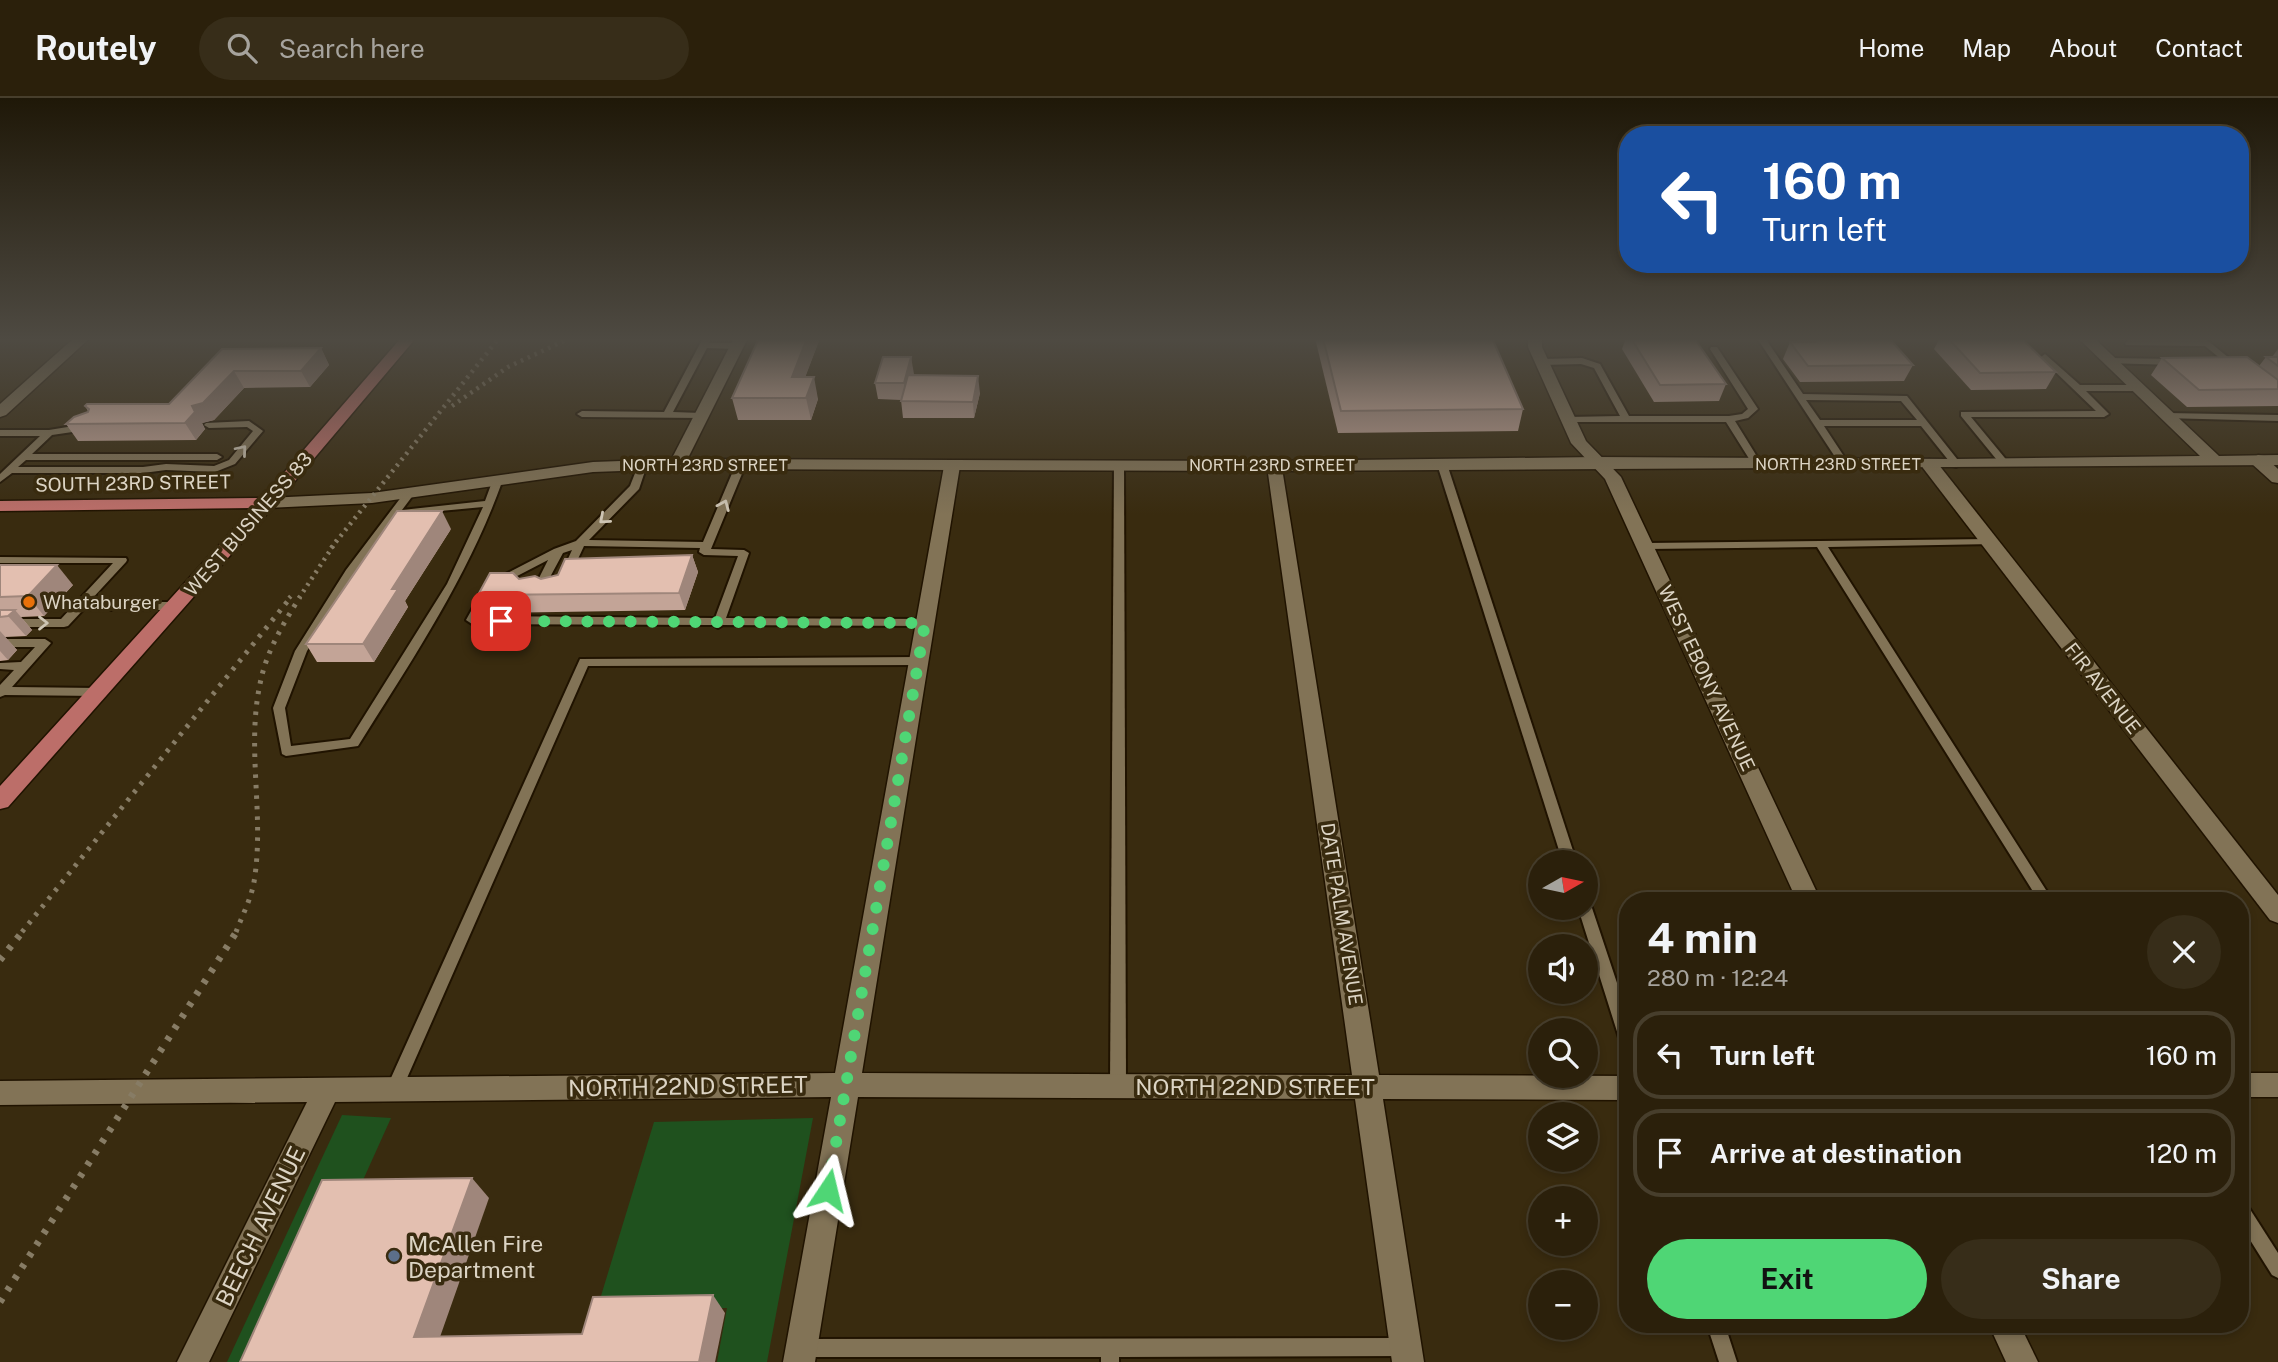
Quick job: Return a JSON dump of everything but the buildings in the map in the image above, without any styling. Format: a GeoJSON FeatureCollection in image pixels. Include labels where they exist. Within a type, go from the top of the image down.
{"type":"FeatureCollection","features":[{"type":"Feature","properties":{"kind":"main road","name":"WEST BUSINESS 83"},"geometry":{"type":"LineString","coordinates":[[0,801],[358,397]]}},
{"type":"Feature","properties":{"kind":"main road","name":"SOUTH 23RD STREET"},"geometry":{"type":"LineString","coordinates":[[0,506],[267,503]]}},
{"type":"Feature","properties":{"kind":"street"},"geometry":{"type":"LineString","coordinates":[[0,412],[17,397]]}},
{"type":"Feature","properties":{"kind":"street"},"geometry":{"type":"LineString","coordinates":[[677,464],[711,397]]}},
{"type":"Feature","properties":{"kind":"street","name":"WEST EBONY AVENUE"},"geometry":{"type":"LineString","coordinates":[[1558,397],[1579,443],[1595,462],[1613,477],[1805,892]]}},
{"type":"Feature","properties":{"kind":"street"},"geometry":{"type":"LineString","coordinates":[[2147,397],[2215,461]]}},
{"type":"Feature","properties":{"kind":"street"},"geometry":{"type":"LineString","coordinates":[[2258,460],[2278,478]]}},
{"type":"Feature","properties":{"kind":"street","name":"NORTH 23RD STREET"},"geometry":{"type":"LineString","coordinates":[[267,503],[409,494],[593,467],[677,464],[1275,466],[2278,460]]}},
{"type":"Feature","properties":{"kind":"street","name":"FIR AVENUE"},"geometry":{"type":"LineString","coordinates":[[1929,464],[2278,913]]}},
{"type":"Feature","properties":{"kind":"street"},"geometry":{"type":"LineString","coordinates":[[800,1355],[953,466]]}},
{"type":"Feature","properties":{"kind":"street","name":"DATE PALM AVENUE"},"geometry":{"type":"LineString","coordinates":[[1275,466],[1407,1354]]}},
{"type":"Feature","properties":{"kind":"street","name":"NORTH 22ND STREET"},"geometry":{"type":"LineString","coordinates":[[0,1093],[846,1085],[1619,1088]]}},
{"type":"Feature","properties":{"kind":"street"},"geometry":{"type":"LineString","coordinates":[[2249,1085],[2278,1085]]}},
{"type":"Feature","properties":{"kind":"street","name":"BEECH AVENUE"},"geometry":{"type":"LineString","coordinates":[[193,1362],[327,1090]]}},
{"type":"Feature","properties":{"kind":"street"},"geometry":{"type":"LineString","coordinates":[[2008,1333],[2022,1362]]}},
{"type":"Feature","properties":{"kind":"lane"},"geometry":{"type":"LineString","coordinates":[[667,415],[676,397]]}},
{"type":"Feature","properties":{"kind":"lane"},"geometry":{"type":"LineString","coordinates":[[1614,397],[1626,419]]}},
{"type":"Feature","properties":{"kind":"lane"},"geometry":{"type":"LineString","coordinates":[[1568,420],[1728,419],[1745,416],[1753,409],[1745,397]]}},
{"type":"Feature","properties":{"kind":"lane"},"geometry":{"type":"LineString","coordinates":[[1801,397],[1844,464]]}},
{"type":"Feature","properties":{"kind":"lane"},"geometry":{"type":"LineString","coordinates":[[1801,397],[1904,398],[1956,464]]}},
{"type":"Feature","properties":{"kind":"lane"},"geometry":{"type":"LineString","coordinates":[[2004,463],[1964,414],[2104,414],[2087,397]]}},
{"type":"Feature","properties":{"kind":"lane"},"geometry":{"type":"LineString","coordinates":[[582,414],[701,416]]}},
{"type":"Feature","properties":{"kind":"lane"},"geometry":{"type":"LineString","coordinates":[[2167,416],[2278,418]]}},
{"type":"Feature","properties":{"kind":"lane"},"geometry":{"type":"LineString","coordinates":[[1728,419],[1756,463]]}},
{"type":"Feature","properties":{"kind":"lane"},"geometry":{"type":"LineString","coordinates":[[1817,423],[1924,423]]}},
{"type":"Feature","properties":{"kind":"lane"},"geometry":{"type":"LineString","coordinates":[[10,470],[143,470],[158,474],[195,473],[232,462],[258,431],[249,424],[209,425]]}},
{"type":"Feature","properties":{"kind":"lane"},"geometry":{"type":"LineString","coordinates":[[0,433],[48,433],[93,427]]}},
{"type":"Feature","properties":{"kind":"lane"},"geometry":{"type":"LineString","coordinates":[[0,479],[48,433]]}},
{"type":"Feature","properties":{"kind":"lane"},"geometry":{"type":"LineString","coordinates":[[23,457],[217,457]]}},
{"type":"Feature","properties":{"kind":"lane"},"geometry":{"type":"LineString","coordinates":[[718,624],[744,553],[704,552],[741,464]]}},
{"type":"Feature","properties":{"kind":"lane"},"geometry":{"type":"LineString","coordinates":[[1442,464],[1566,850]]}},
{"type":"Feature","properties":{"kind":"lane"},"geometry":{"type":"LineString","coordinates":[[506,590],[535,586],[635,487],[642,465]]}},
{"type":"Feature","properties":{"kind":"lane"},"geometry":{"type":"LineString","coordinates":[[1118,1086],[1119,466]]}},
{"type":"Feature","properties":{"kind":"lane"},"geometry":{"type":"LineString","coordinates":[[409,494],[350,572],[301,651],[279,708],[286,751],[354,743],[461,564],[491,503],[497,482]]}},
{"type":"Feature","properties":{"kind":"lane"},"geometry":{"type":"LineString","coordinates":[[393,514],[491,503]]}},
{"type":"Feature","properties":{"kind":"lane"},"geometry":{"type":"LineString","coordinates":[[1647,546],[1990,542]]}},
{"type":"Feature","properties":{"kind":"lane"},"geometry":{"type":"LineString","coordinates":[[535,586],[533,564],[575,545],[707,545]]}},
{"type":"Feature","properties":{"kind":"lane"},"geometry":{"type":"LineString","coordinates":[[1821,545],[2040,892]]}},
{"type":"Feature","properties":{"kind":"lane"},"geometry":{"type":"LineString","coordinates":[[535,586],[558,551]]}},
{"type":"Feature","properties":{"kind":"lane"},"geometry":{"type":"LineString","coordinates":[[535,586],[544,558]]}},
{"type":"Feature","properties":{"kind":"lane"},"geometry":{"type":"LineString","coordinates":[[0,560],[122,560],[64,623],[0,623]]}},
{"type":"Feature","properties":{"kind":"lane"},"geometry":{"type":"LineString","coordinates":[[535,586],[490,586],[472,620],[519,617],[718,624],[925,623]]}},
{"type":"Feature","properties":{"kind":"lane"},"geometry":{"type":"LineString","coordinates":[[79,606],[175,606]]}},
{"type":"Feature","properties":{"kind":"lane"},"geometry":{"type":"LineString","coordinates":[[0,643],[44,643],[1,691]]}},
{"type":"Feature","properties":{"kind":"lane"},"geometry":{"type":"LineString","coordinates":[[394,1089],[583,662],[919,661]]}},
{"type":"Feature","properties":{"kind":"lane"},"geometry":{"type":"LineString","coordinates":[[3,666],[24,667]]}},
{"type":"Feature","properties":{"kind":"lane"},"geometry":{"type":"LineString","coordinates":[[1,691],[98,692]]}},
{"type":"Feature","properties":{"kind":"lane"},"geometry":{"type":"LineString","coordinates":[[1589,920],[1619,1013]]}},
{"type":"Feature","properties":{"kind":"lane"},"geometry":{"type":"LineString","coordinates":[[2249,1223],[2278,1269]]}},
{"type":"Feature","properties":{"kind":"lane"},"geometry":{"type":"LineString","coordinates":[[1719,1333],[1728,1362]]}},
{"type":"Feature","properties":{"kind":"lane"},"geometry":{"type":"LineString","coordinates":[[800,1355],[1407,1354]]}},
{"type":"Feature","properties":{"kind":"green space"},"geometry":{"type":"Polygon","coordinates":[[[342,1115],[391,1118],[281,1362],[227,1362],[342,1115]]]}},
{"type":"Feature","properties":{"kind":"green space"},"geometry":{"type":"Polygon","coordinates":[[[813,1118],[767,1362],[717,1362],[727,1308],[597,1309],[654,1122],[813,1118]]]}},
{"type":"Feature","properties":{"kind":"railway"},"geometry":{"type":"LineString","coordinates":[[335,543],[452,397]]}},
{"type":"Feature","properties":{"kind":"railway"},"geometry":{"type":"LineString","coordinates":[[452,406],[465,397]]}},
{"type":"Feature","properties":{"kind":"railway"},"geometry":{"type":"LineString","coordinates":[[299,598],[335,543]]}},
{"type":"Feature","properties":{"kind":"railway"},"geometry":{"type":"LineString","coordinates":[[331,548],[335,543]]}},
{"type":"Feature","properties":{"kind":"railway"},"geometry":{"type":"LineString","coordinates":[[289,598],[293,594]]}},
{"type":"Feature","properties":{"kind":"railway"},"geometry":{"type":"LineString","coordinates":[[22,932],[291,597]]}},
{"type":"Feature","properties":{"kind":"railway"},"geometry":{"type":"LineString","coordinates":[[236,932],[253,888],[257,857],[255,733],[260,684],[281,628],[300,597]]}},
{"type":"Feature","properties":{"kind":"railway"},"geometry":{"type":"LineString","coordinates":[[0,960],[23,931]]}},
{"type":"Feature","properties":{"kind":"railway"},"geometry":{"type":"LineString","coordinates":[[0,1302],[237,931]]}},
{"type":"Feature","properties":{"kind":"place","name":"Whataburger"},"geometry":{"type":"Point","coordinates":[29,602]}},
{"type":"Feature","properties":{"kind":"place","name":"McAllen Fire Department"},"geometry":{"type":"Point","coordinates":[394,1256]}},
{"type":"Feature","properties":{"kind":"route"},"geometry":{"type":"LineString","coordinates":[[501,621],[925,623],[828,1190]]}}]}
